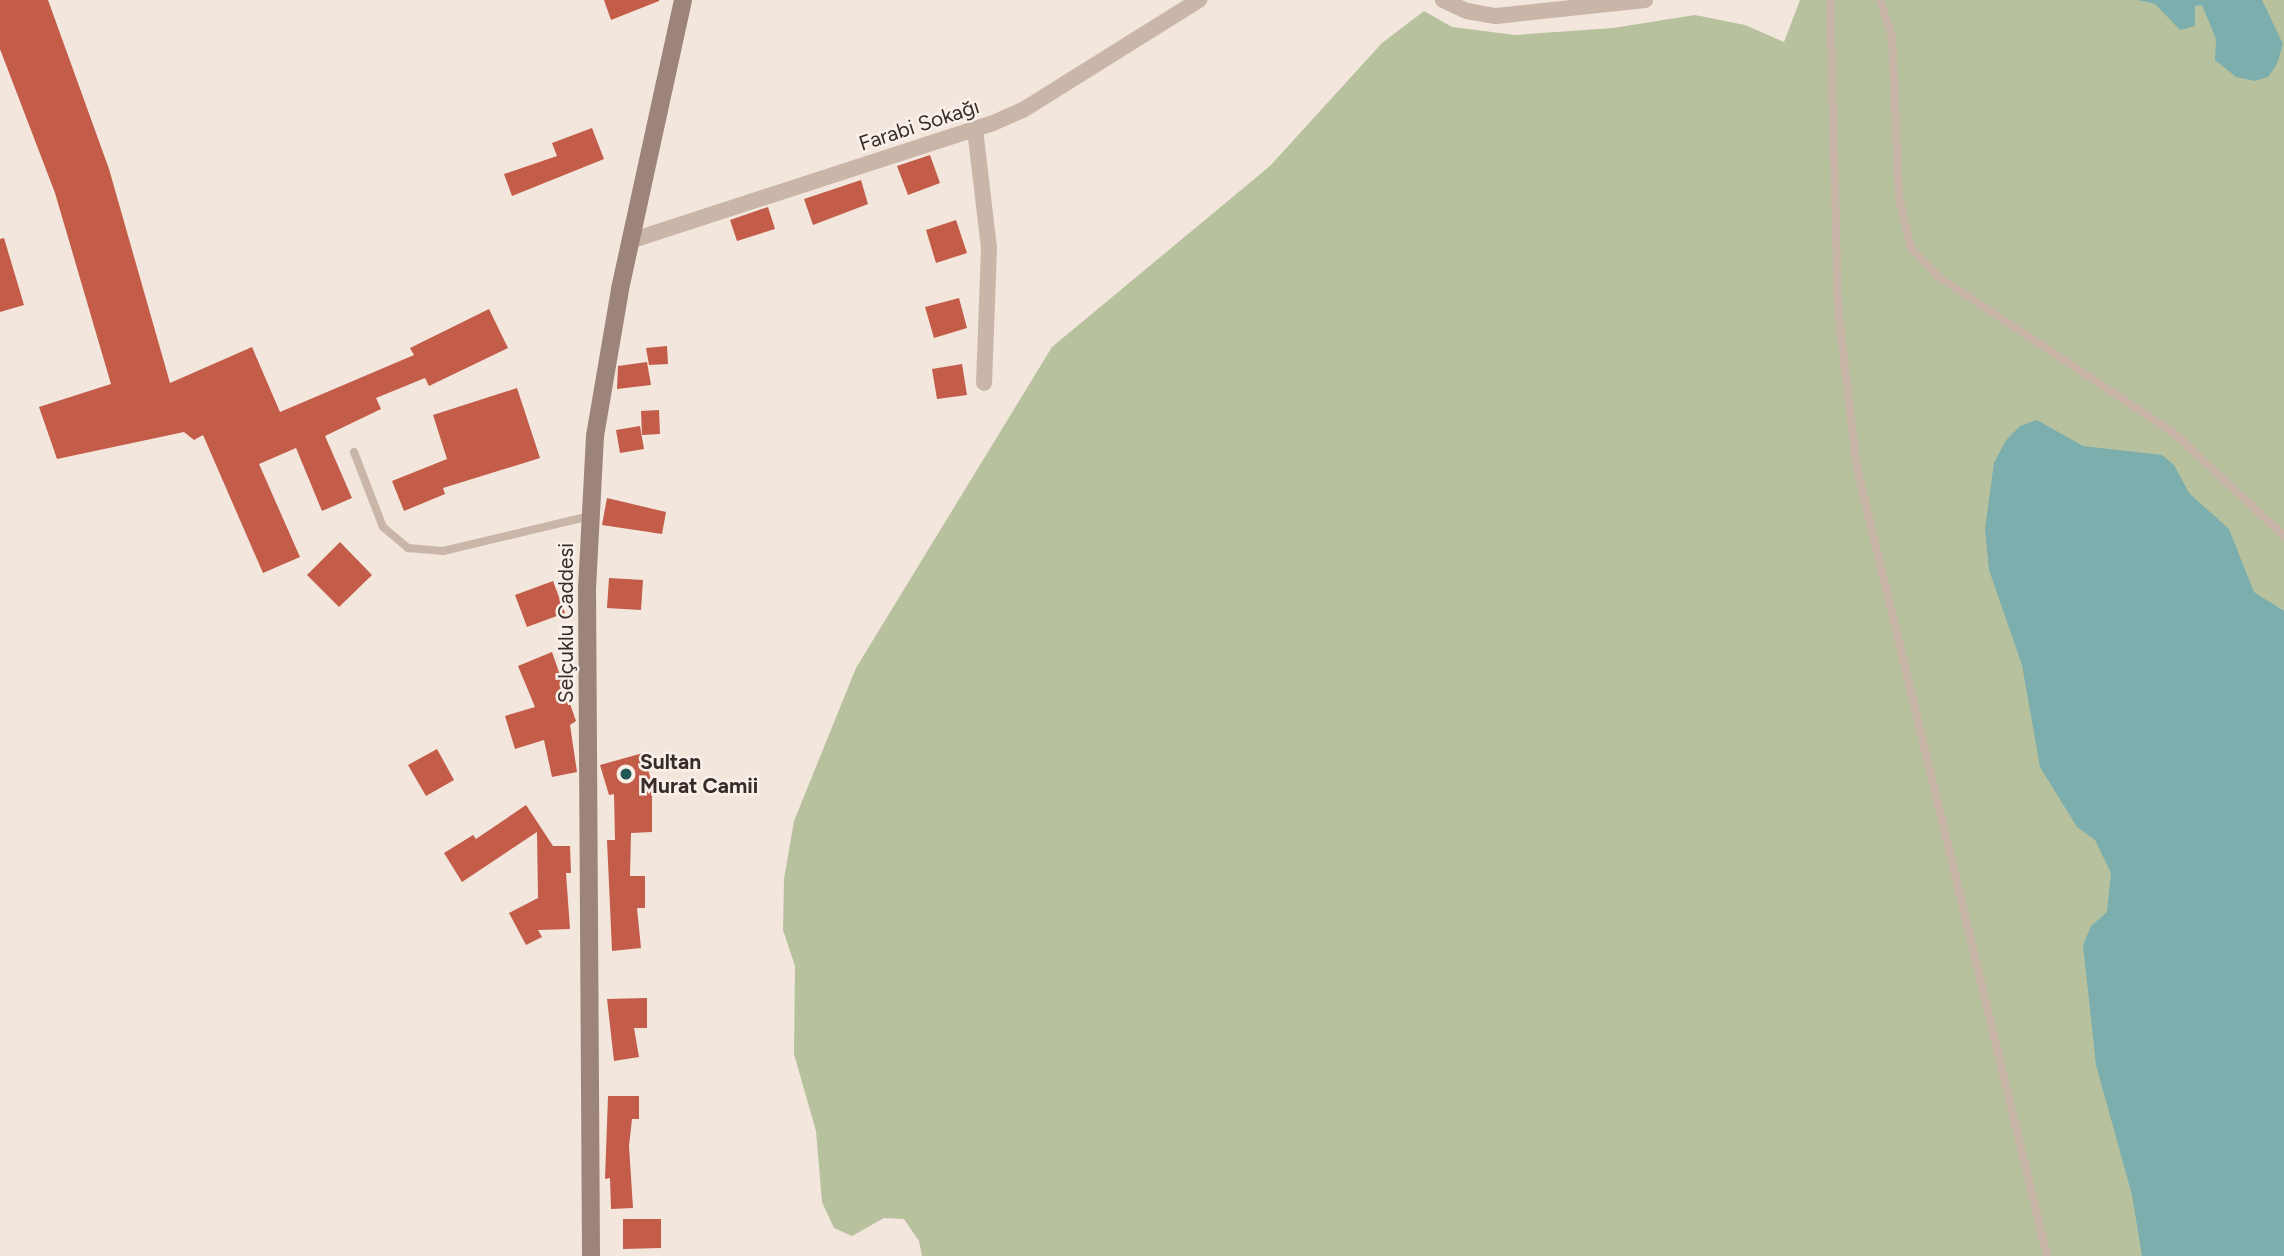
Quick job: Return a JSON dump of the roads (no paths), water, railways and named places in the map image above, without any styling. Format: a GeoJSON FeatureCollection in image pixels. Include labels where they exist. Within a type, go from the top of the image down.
{"type":"FeatureCollection","features":[{"type":"Feature","properties":{"kind":"street","name":"Selçuklu Caddesi"},"geometry":{"type":"LineString","coordinates":[[591,1256],[590,516],[607,356],[683,0]]}},
{"type":"Feature","properties":{"kind":"street","name":"Farabi Sokağı"},"geometry":{"type":"LineString","coordinates":[[630,241],[975,129],[1023,110],[1199,0]]}},
{"type":"Feature","properties":{"kind":"street"},"geometry":{"type":"LineString","coordinates":[[1443,0],[1467,11],[1496,16],[1645,0]]}},
{"type":"Feature","properties":{"kind":"street"},"geometry":{"type":"LineString","coordinates":[[975,129],[989,248],[984,383]]}},
{"type":"Feature","properties":{"kind":"lane"},"geometry":{"type":"LineString","coordinates":[[1830,0],[1838,309],[1857,468],[2048,1256]]}},
{"type":"Feature","properties":{"kind":"lane"},"geometry":{"type":"LineString","coordinates":[[1880,0],[1892,36],[1899,198],[1911,248],[1939,277],[2175,434],[2284,536]]}},
{"type":"Feature","properties":{"kind":"lane"},"geometry":{"type":"LineString","coordinates":[[354,452],[383,527],[408,548],[443,551],[590,516]]}},
{"type":"Feature","properties":{"kind":"water"},"geometry":{"type":"Polygon","coordinates":[[[2138,0],[2262,0],[2283,44],[2277,64],[2268,77],[2255,81],[2236,77],[2215,60],[2216,39],[2202,5],[2195,6],[2195,26],[2180,30],[2155,4],[2138,0]]]}},
{"type":"Feature","properties":{"kind":"water"},"geometry":{"type":"Polygon","coordinates":[[[2037,420],[2083,446],[2162,455],[2174,465],[2189,493],[2229,529],[2254,592],[2284,611],[2284,1256],[2142,1256],[2132,1195],[2096,1065],[2083,945],[2091,926],[2107,912],[2111,873],[2095,840],[2077,827],[2040,767],[2022,665],[1989,570],[1985,529],[1994,463],[2006,440],[2020,426],[2037,420]]]}},
{"type":"Feature","properties":{"kind":"place","name":"Sultan Murat Camii"},"geometry":{"type":"Point","coordinates":[626,774]}}]}
